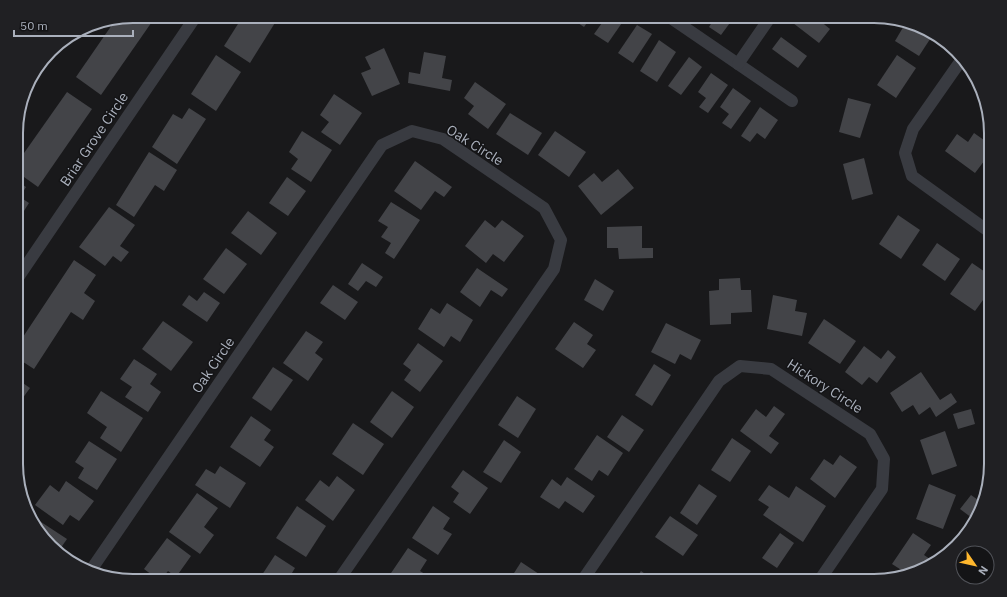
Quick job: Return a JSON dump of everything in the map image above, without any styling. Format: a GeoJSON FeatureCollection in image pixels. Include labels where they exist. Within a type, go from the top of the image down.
{"type":"FeatureCollection","features":[{"type":"Feature","properties":{"kind":"street","name":"Briar Grove Circle"},"geometry":{"type":"LineString","coordinates":[[23,270],[191,23]]}},
{"type":"Feature","properties":{"kind":"street"},"geometry":{"type":"LineString","coordinates":[[678,23],[792,101]]}},
{"type":"Feature","properties":{"kind":"street"},"geometry":{"type":"LineString","coordinates":[[738,64],[766,23]]}},
{"type":"Feature","properties":{"kind":"street"},"geometry":{"type":"LineString","coordinates":[[959,64],[913,129],[905,153],[912,176],[984,228]]}},
{"type":"Feature","properties":{"kind":"street","name":"Oak Circle"},"geometry":{"type":"LineString","coordinates":[[93,567],[382,145],[412,131],[443,139],[544,208],[561,240],[554,269],[343,574]]}},
{"type":"Feature","properties":{"kind":"street","name":"Hickory Circle"},"geometry":{"type":"LineString","coordinates":[[587,574],[719,381],[740,366],[771,369],[870,434],[884,459],[882,489],[824,574]]}},
{"type":"Feature","properties":{"kind":"building"},"geometry":{"type":"Polygon","coordinates":[[[151,23],[101,95],[76,77],[111,26],[151,23]]]}},
{"type":"Feature","properties":{"kind":"building"},"geometry":{"type":"Polygon","coordinates":[[[239,23],[275,23],[250,63],[224,46],[239,23]]]}},
{"type":"Feature","properties":{"kind":"building"},"geometry":{"type":"Polygon","coordinates":[[[578,23],[587,23],[584,27],[578,23]]]}},
{"type":"Feature","properties":{"kind":"building"},"geometry":{"type":"Polygon","coordinates":[[[602,23],[622,23],[608,43],[594,34],[602,23]]]}},
{"type":"Feature","properties":{"kind":"building"},"geometry":{"type":"Polygon","coordinates":[[[712,23],[730,23],[721,35],[709,27],[712,23]]]}},
{"type":"Feature","properties":{"kind":"building"},"geometry":{"type":"Polygon","coordinates":[[[793,23],[823,23],[830,29],[819,43],[793,23]]]}},
{"type":"Feature","properties":{"kind":"building"},"geometry":{"type":"Polygon","coordinates":[[[637,25],[652,34],[633,63],[618,53],[637,25]]]}},
{"type":"Feature","properties":{"kind":"building"},"geometry":{"type":"Polygon","coordinates":[[[903,27],[916,31],[930,39],[919,56],[895,41],[903,27]]]}},
{"type":"Feature","properties":{"kind":"building"},"geometry":{"type":"Polygon","coordinates":[[[781,37],[807,56],[798,68],[772,49],[781,37]]]}},
{"type":"Feature","properties":{"kind":"building"},"geometry":{"type":"Polygon","coordinates":[[[659,40],[676,52],[657,82],[640,71],[659,40]]]}},
{"type":"Feature","properties":{"kind":"building"},"geometry":{"type":"Polygon","coordinates":[[[384,48],[400,84],[372,96],[361,73],[371,69],[365,57],[384,48]]]}},
{"type":"Feature","properties":{"kind":"building"},"geometry":{"type":"Polygon","coordinates":[[[424,52],[446,56],[442,78],[452,80],[450,91],[408,83],[409,72],[420,74],[424,52]]]}},
{"type":"Feature","properties":{"kind":"building"},"geometry":{"type":"Polygon","coordinates":[[[216,55],[241,72],[216,111],[191,94],[216,55]]]}},
{"type":"Feature","properties":{"kind":"building"},"geometry":{"type":"Polygon","coordinates":[[[897,55],[916,68],[896,98],[877,85],[897,55]]]}},
{"type":"Feature","properties":{"kind":"building"},"geometry":{"type":"Polygon","coordinates":[[[689,57],[702,67],[681,95],[668,86],[689,57]]]}},
{"type":"Feature","properties":{"kind":"building"},"geometry":{"type":"Polygon","coordinates":[[[711,73],[728,85],[708,113],[699,107],[706,98],[698,92],[711,73]]]}},
{"type":"Feature","properties":{"kind":"building"},"geometry":{"type":"Polygon","coordinates":[[[475,82],[506,104],[488,129],[468,114],[474,106],[464,98],[475,82]]]}},
{"type":"Feature","properties":{"kind":"building"},"geometry":{"type":"Polygon","coordinates":[[[733,88],[751,101],[731,129],[722,123],[729,114],[720,107],[733,88]]]}},
{"type":"Feature","properties":{"kind":"building"},"geometry":{"type":"Polygon","coordinates":[[[67,92],[92,109],[38,187],[23,176],[23,154],[67,92]]]}},
{"type":"Feature","properties":{"kind":"building"},"geometry":{"type":"Polygon","coordinates":[[[334,94],[362,113],[340,145],[321,132],[329,122],[320,115],[334,94]]]}},
{"type":"Feature","properties":{"kind":"building"},"geometry":{"type":"Polygon","coordinates":[[[848,98],[871,104],[860,138],[839,132],[848,98]]]}},
{"type":"Feature","properties":{"kind":"building"},"geometry":{"type":"Polygon","coordinates":[[[760,107],[778,120],[765,139],[757,133],[750,142],[741,136],[760,107]]]}},
{"type":"Feature","properties":{"kind":"building"},"geometry":{"type":"Polygon","coordinates":[[[189,108],[206,119],[177,164],[152,147],[173,114],[182,119],[189,108]]]}},
{"type":"Feature","properties":{"kind":"building"},"geometry":{"type":"Polygon","coordinates":[[[510,113],[542,133],[528,155],[496,134],[510,113]]]}},
{"type":"Feature","properties":{"kind":"building"},"geometry":{"type":"Polygon","coordinates":[[[302,131],[332,150],[311,182],[291,169],[298,159],[289,152],[302,131]]]}},
{"type":"Feature","properties":{"kind":"building"},"geometry":{"type":"Polygon","coordinates":[[[555,131],[586,152],[569,177],[538,155],[555,131]]]}},
{"type":"Feature","properties":{"kind":"building"},"geometry":{"type":"Polygon","coordinates":[[[974,133],[984,140],[984,161],[975,173],[945,151],[957,134],[968,142],[974,133]]]}},
{"type":"Feature","properties":{"kind":"building"},"geometry":{"type":"Polygon","coordinates":[[[149,152],[177,170],[164,191],[155,185],[134,217],[116,205],[149,152]]]}},
{"type":"Feature","properties":{"kind":"building"},"geometry":{"type":"Polygon","coordinates":[[[864,158],[873,194],[852,200],[843,164],[864,158]]]}},
{"type":"Feature","properties":{"kind":"building"},"geometry":{"type":"Polygon","coordinates":[[[415,161],[452,187],[444,197],[435,191],[421,210],[394,191],[415,161]]]}},
{"type":"Feature","properties":{"kind":"building"},"geometry":{"type":"Polygon","coordinates":[[[618,169],[634,188],[601,215],[578,186],[594,173],[602,182],[618,169]]]}},
{"type":"Feature","properties":{"kind":"building"},"geometry":{"type":"Polygon","coordinates":[[[287,177],[306,191],[288,216],[269,203],[287,177]]]}},
{"type":"Feature","properties":{"kind":"building"},"geometry":{"type":"Polygon","coordinates":[[[23,185],[26,187],[23,192],[23,185]]]}},
{"type":"Feature","properties":{"kind":"building"},"geometry":{"type":"Polygon","coordinates":[[[23,199],[29,203],[23,212],[23,199]]]}},
{"type":"Feature","properties":{"kind":"building"},"geometry":{"type":"Polygon","coordinates":[[[391,202],[420,220],[394,259],[385,253],[391,243],[381,237],[388,227],[378,221],[391,202]]]}},
{"type":"Feature","properties":{"kind":"building"},"geometry":{"type":"Polygon","coordinates":[[[109,207],[135,225],[120,246],[129,252],[121,262],[113,256],[105,266],[79,247],[109,207]]]}},
{"type":"Feature","properties":{"kind":"building"},"geometry":{"type":"Polygon","coordinates":[[[248,211],[277,233],[261,255],[231,233],[248,211]]]}},
{"type":"Feature","properties":{"kind":"building"},"geometry":{"type":"Polygon","coordinates":[[[898,215],[920,230],[901,259],[879,244],[898,215]]]}},
{"type":"Feature","properties":{"kind":"building"},"geometry":{"type":"Polygon","coordinates":[[[485,220],[495,228],[502,220],[524,236],[504,262],[493,254],[486,263],[465,246],[485,220]]]}},
{"type":"Feature","properties":{"kind":"building"},"geometry":{"type":"Polygon","coordinates":[[[642,226],[642,248],[653,248],[653,258],[619,259],[618,248],[607,248],[607,227],[642,226]]]}},
{"type":"Feature","properties":{"kind":"building"},"geometry":{"type":"Polygon","coordinates":[[[937,243],[960,259],[945,281],[922,265],[937,243]]]}},
{"type":"Feature","properties":{"kind":"building"},"geometry":{"type":"Polygon","coordinates":[[[226,248],[247,264],[224,294],[203,279],[226,248]]]}},
{"type":"Feature","properties":{"kind":"building"},"geometry":{"type":"Polygon","coordinates":[[[74,260],[96,275],[84,293],[95,301],[83,320],[71,312],[34,369],[23,362],[23,337],[74,260]]]}},
{"type":"Feature","properties":{"kind":"building"},"geometry":{"type":"Polygon","coordinates":[[[362,263],[383,277],[376,287],[366,281],[358,291],[348,284],[362,263]]]}},
{"type":"Feature","properties":{"kind":"building"},"geometry":{"type":"Polygon","coordinates":[[[972,263],[984,271],[984,299],[975,311],[950,294],[972,263]]]}},
{"type":"Feature","properties":{"kind":"building"},"geometry":{"type":"Polygon","coordinates":[[[477,268],[508,289],[502,297],[491,290],[480,307],[460,292],[477,268]]]}},
{"type":"Feature","properties":{"kind":"building"},"geometry":{"type":"Polygon","coordinates":[[[740,278],[741,290],[751,290],[752,312],[731,313],[731,324],[710,325],[709,291],[719,290],[719,279],[740,278]]]}},
{"type":"Feature","properties":{"kind":"building"},"geometry":{"type":"Polygon","coordinates":[[[595,279],[614,291],[603,311],[584,300],[595,279]]]}},
{"type":"Feature","properties":{"kind":"building"},"geometry":{"type":"Polygon","coordinates":[[[333,285],[358,302],[345,320],[320,303],[333,285]]]}},
{"type":"Feature","properties":{"kind":"building"},"geometry":{"type":"Polygon","coordinates":[[[204,292],[220,303],[207,322],[182,305],[189,295],[197,301],[204,292]]]}},
{"type":"Feature","properties":{"kind":"building"},"geometry":{"type":"Polygon","coordinates":[[[773,295],[797,300],[795,311],[807,313],[802,336],[767,329],[773,295]]]}},
{"type":"Feature","properties":{"kind":"building"},"geometry":{"type":"Polygon","coordinates":[[[447,303],[473,320],[460,342],[451,336],[444,347],[418,329],[431,308],[440,314],[447,303]]]}},
{"type":"Feature","properties":{"kind":"building"},"geometry":{"type":"Polygon","coordinates":[[[824,319],[856,341],[840,364],[808,343],[824,319]]]}},
{"type":"Feature","properties":{"kind":"building"},"geometry":{"type":"Polygon","coordinates":[[[163,321],[193,342],[171,371],[142,349],[163,321]]]}},
{"type":"Feature","properties":{"kind":"building"},"geometry":{"type":"Polygon","coordinates":[[[574,322],[593,335],[587,344],[596,350],[583,368],[555,349],[574,322]]]}},
{"type":"Feature","properties":{"kind":"building"},"geometry":{"type":"Polygon","coordinates":[[[666,323],[701,340],[691,360],[680,354],[675,364],[651,352],[666,323]]]}},
{"type":"Feature","properties":{"kind":"building"},"geometry":{"type":"Polygon","coordinates":[[[306,331],[323,342],[315,353],[323,359],[308,381],[283,363],[306,331]]]}},
{"type":"Feature","properties":{"kind":"building"},"geometry":{"type":"Polygon","coordinates":[[[418,343],[443,361],[420,392],[404,380],[411,370],[403,364],[418,343]]]}},
{"type":"Feature","properties":{"kind":"building"},"geometry":{"type":"Polygon","coordinates":[[[864,346],[881,359],[888,350],[896,357],[877,383],[869,377],[862,385],[845,372],[864,346]]]}},
{"type":"Feature","properties":{"kind":"building"},"geometry":{"type":"Polygon","coordinates":[[[134,359],[157,374],[150,384],[161,392],[148,412],[125,397],[132,387],[120,379],[134,359]]]}},
{"type":"Feature","properties":{"kind":"building"},"geometry":{"type":"Polygon","coordinates":[[[654,364],[671,375],[652,406],[635,395],[654,364]]]}},
{"type":"Feature","properties":{"kind":"building"},"geometry":{"type":"Polygon","coordinates":[[[273,367],[293,380],[271,411],[252,398],[273,367]]]}},
{"type":"Feature","properties":{"kind":"building"},"geometry":{"type":"Polygon","coordinates":[[[921,372],[940,400],[951,393],[957,402],[936,417],[930,407],[919,415],[913,405],[902,412],[890,393],[921,372]]]}},
{"type":"Feature","properties":{"kind":"building"},"geometry":{"type":"Polygon","coordinates":[[[23,383],[30,388],[23,398],[23,383]]]}},
{"type":"Feature","properties":{"kind":"building"},"geometry":{"type":"Polygon","coordinates":[[[101,391],[143,418],[121,452],[100,438],[107,427],[87,413],[101,391]]]}},
{"type":"Feature","properties":{"kind":"building"},"geometry":{"type":"Polygon","coordinates":[[[392,391],[414,407],[392,438],[370,422],[392,391]]]}},
{"type":"Feature","properties":{"kind":"building"},"geometry":{"type":"Polygon","coordinates":[[[517,396],[536,409],[518,438],[498,425],[517,396]]]}},
{"type":"Feature","properties":{"kind":"building"},"geometry":{"type":"Polygon","coordinates":[[[774,406],[785,414],[769,436],[779,443],[771,454],[740,431],[756,409],[766,417],[774,406]]]}},
{"type":"Feature","properties":{"kind":"building"},"geometry":{"type":"Polygon","coordinates":[[[971,409],[975,424],[958,429],[953,414],[971,409]]]}},
{"type":"Feature","properties":{"kind":"building"},"geometry":{"type":"Polygon","coordinates":[[[622,415],[644,430],[629,452],[607,437],[622,415]]]}},
{"type":"Feature","properties":{"kind":"building"},"geometry":{"type":"Polygon","coordinates":[[[251,416],[271,430],[264,440],[274,447],[260,467],[230,447],[251,416]]]}},
{"type":"Feature","properties":{"kind":"building"},"geometry":{"type":"Polygon","coordinates":[[[353,423],[384,444],[363,475],[332,454],[353,423]]]}},
{"type":"Feature","properties":{"kind":"building"},"geometry":{"type":"Polygon","coordinates":[[[945,431],[957,466],[932,475],[920,440],[945,431]]]}},
{"type":"Feature","properties":{"kind":"building"},"geometry":{"type":"Polygon","coordinates":[[[597,435],[623,453],[608,476],[599,470],[592,481],[574,469],[597,435]]]}},
{"type":"Feature","properties":{"kind":"building"},"geometry":{"type":"Polygon","coordinates":[[[732,438],[751,451],[730,482],[711,470],[732,438]]]}},
{"type":"Feature","properties":{"kind":"building"},"geometry":{"type":"Polygon","coordinates":[[[504,440],[521,452],[501,483],[483,472],[504,440]]]}},
{"type":"Feature","properties":{"kind":"building"},"geometry":{"type":"Polygon","coordinates":[[[89,441],[117,459],[97,490],[78,478],[84,468],[75,462],[89,441]]]}},
{"type":"Feature","properties":{"kind":"building"},"geometry":{"type":"Polygon","coordinates":[[[840,455],[857,467],[835,498],[810,479],[824,459],[833,465],[840,455]]]}},
{"type":"Feature","properties":{"kind":"building"},"geometry":{"type":"Polygon","coordinates":[[[220,466],[246,483],[230,508],[195,485],[206,469],[215,474],[220,466]]]}},
{"type":"Feature","properties":{"kind":"building"},"geometry":{"type":"Polygon","coordinates":[[[463,470],[488,488],[470,514],[453,502],[459,493],[451,487],[463,470]]]}},
{"type":"Feature","properties":{"kind":"building"},"geometry":{"type":"Polygon","coordinates":[[[337,476],[355,490],[333,521],[305,500],[320,480],[329,487],[337,476]]]}},
{"type":"Feature","properties":{"kind":"building"},"geometry":{"type":"Polygon","coordinates":[[[567,477],[595,496],[583,513],[565,501],[559,509],[540,497],[552,479],[561,486],[567,477]]]}},
{"type":"Feature","properties":{"kind":"building"},"geometry":{"type":"Polygon","coordinates":[[[66,481],[94,501],[79,521],[70,515],[63,525],[35,505],[50,485],[59,492],[66,481]]]}},
{"type":"Feature","properties":{"kind":"building"},"geometry":{"type":"Polygon","coordinates":[[[699,484],[717,496],[697,525],[680,513],[699,484]]]}},
{"type":"Feature","properties":{"kind":"building"},"geometry":{"type":"Polygon","coordinates":[[[929,484],[956,495],[943,529],[916,519],[929,484]]]}},
{"type":"Feature","properties":{"kind":"building"},"geometry":{"type":"Polygon","coordinates":[[[769,485],[789,498],[796,486],[826,506],[803,542],[763,515],[769,507],[758,500],[769,485]]]}},
{"type":"Feature","properties":{"kind":"building"},"geometry":{"type":"Polygon","coordinates":[[[197,493],[218,508],[204,527],[214,535],[200,554],[169,532],[197,493]]]}},
{"type":"Feature","properties":{"kind":"building"},"geometry":{"type":"Polygon","coordinates":[[[971,495],[978,500],[970,517],[960,509],[971,495]]]}},
{"type":"Feature","properties":{"kind":"building"},"geometry":{"type":"Polygon","coordinates":[[[297,506],[326,526],[306,557],[276,538],[297,506]]]}},
{"type":"Feature","properties":{"kind":"building"},"geometry":{"type":"Polygon","coordinates":[[[433,506],[450,518],[443,529],[452,534],[438,555],[412,538],[433,506]]]}},
{"type":"Feature","properties":{"kind":"building"},"geometry":{"type":"Polygon","coordinates":[[[670,516],[698,535],[683,556],[655,537],[670,516]]]}},
{"type":"Feature","properties":{"kind":"building"},"geometry":{"type":"Polygon","coordinates":[[[39,521],[67,539],[61,547],[50,536],[39,521]]]}},
{"type":"Feature","properties":{"kind":"building"},"geometry":{"type":"Polygon","coordinates":[[[780,533],[794,543],[777,568],[762,558],[780,533]]]}},
{"type":"Feature","properties":{"kind":"building"},"geometry":{"type":"Polygon","coordinates":[[[913,533],[931,545],[924,555],[930,559],[916,566],[902,570],[892,564],[913,533]]]}},
{"type":"Feature","properties":{"kind":"building"},"geometry":{"type":"Polygon","coordinates":[[[167,538],[191,556],[178,574],[172,574],[168,571],[166,574],[151,574],[144,569],[167,538]]]}},
{"type":"Feature","properties":{"kind":"building"},"geometry":{"type":"Polygon","coordinates":[[[408,548],[427,560],[420,571],[425,574],[390,574],[408,548]]]}},
{"type":"Feature","properties":{"kind":"building"},"geometry":{"type":"Polygon","coordinates":[[[275,555],[295,568],[291,574],[263,574],[275,555]]]}},
{"type":"Feature","properties":{"kind":"building"},"geometry":{"type":"Polygon","coordinates":[[[521,562],[539,574],[513,574],[521,562]]]}}]}
